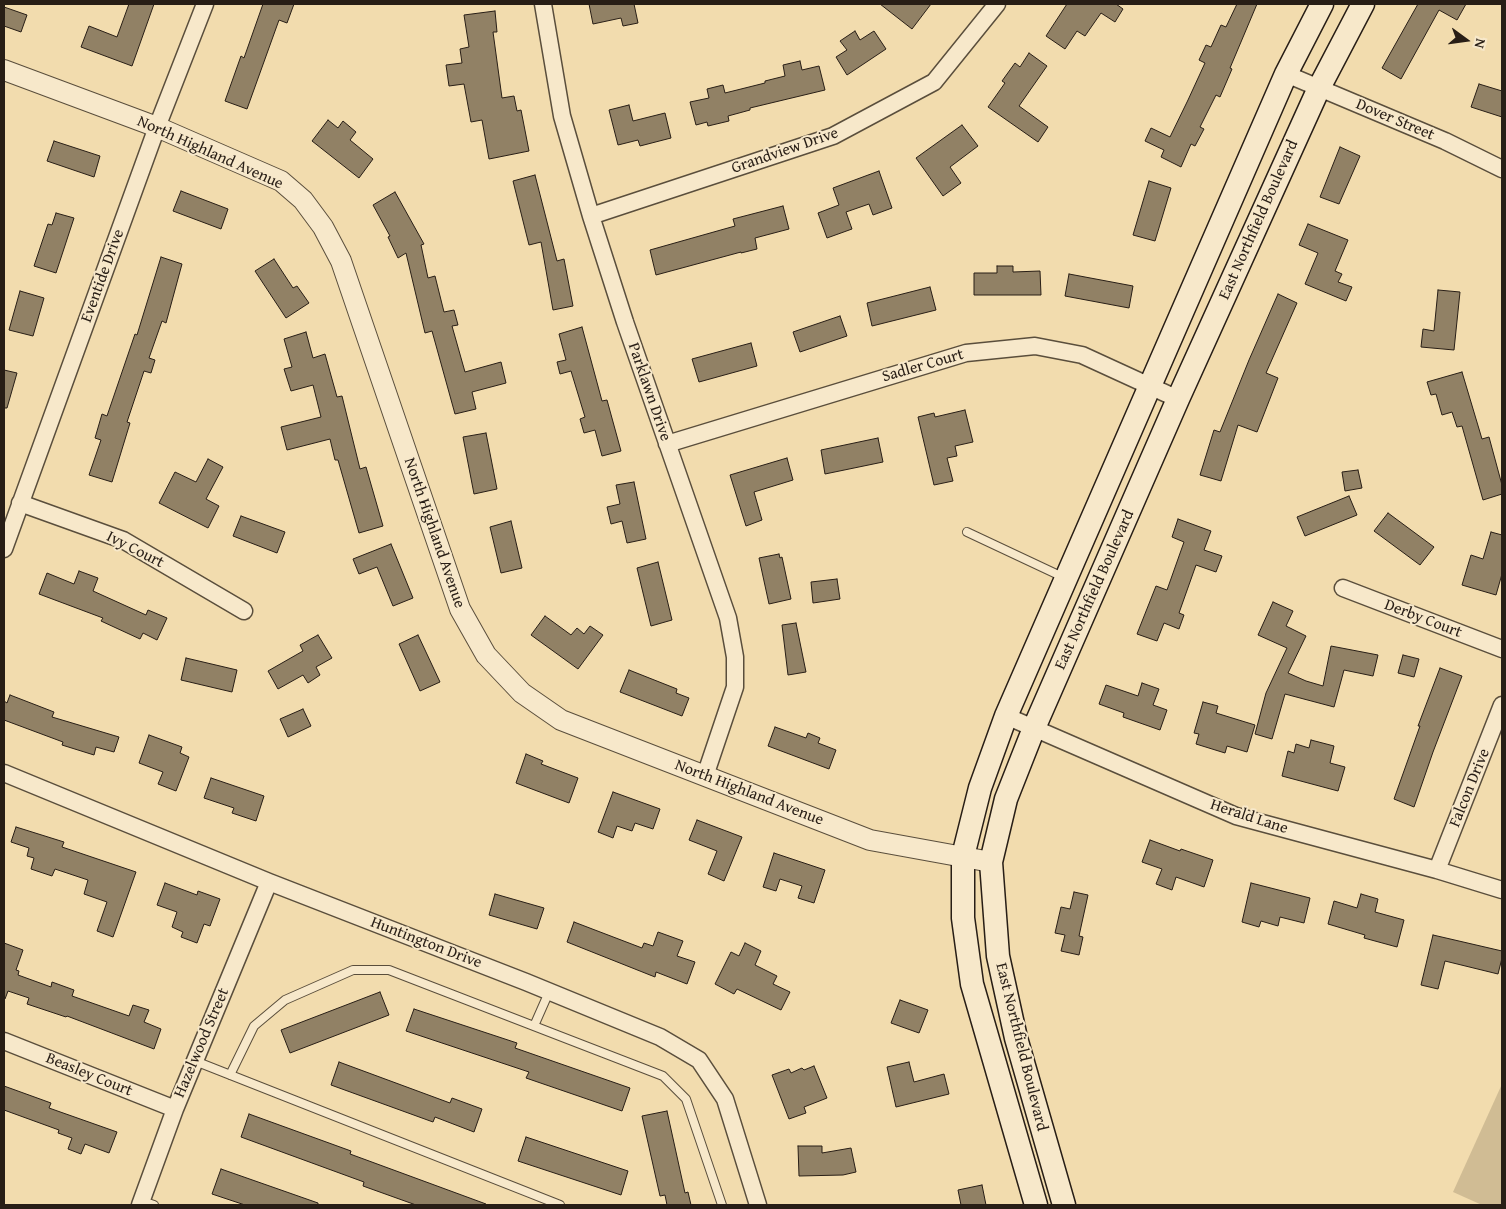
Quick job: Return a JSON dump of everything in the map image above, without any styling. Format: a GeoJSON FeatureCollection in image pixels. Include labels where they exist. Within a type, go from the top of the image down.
{"type":"FeatureCollection","features":[{"type":"Feature","properties":{"kind":"main road","name":"East Northfield Boulevard"},"geometry":{"type":"LineString","coordinates":[[1036,1205],[972,984],[963,918],[963,856],[980,788],[1006,716],[1286,74],[1322,4]]}},
{"type":"Feature","properties":{"kind":"main road","name":"East Northfield Boulevard"},"geometry":{"type":"LineString","coordinates":[[1064,1205],[1016,1038],[998,956],[991,862],[1006,800],[1034,728],[1178,400],[1319,88],[1363,4]]}},
{"type":"Feature","properties":{"kind":"street","name":"Eventide Drive"},"geometry":{"type":"LineString","coordinates":[[4,549],[158,127],[205,4]]}},
{"type":"Feature","properties":{"kind":"street","name":"Parklawn Drive"},"geometry":{"type":"LineString","coordinates":[[543,4],[562,116],[591,216],[625,322],[728,618],[735,658],[736,687],[705,776]]}},
{"type":"Feature","properties":{"kind":"street","name":"Grandview Drive"},"geometry":{"type":"LineString","coordinates":[[591,216],[833,136],[934,82],[997,4]]}},
{"type":"Feature","properties":{"kind":"street","name":"North Highland Avenue"},"geometry":{"type":"LineString","coordinates":[[4,70],[158,127],[281,181],[303,200],[323,227],[341,261],[460,609],[486,655],[522,693],[561,720],[870,840],[991,862]]}},
{"type":"Feature","properties":{"kind":"street","name":"Dover Street"},"geometry":{"type":"LineString","coordinates":[[1286,74],[1445,141],[1502,168]]}},
{"type":"Feature","properties":{"kind":"street","name":"Sadler Court"},"geometry":{"type":"LineString","coordinates":[[667,444],[966,353],[1035,346],[1082,356],[1178,400]]}},
{"type":"Feature","properties":{"kind":"street","name":"Ivy Court"},"geometry":{"type":"LineString","coordinates":[[20,503],[123,540],[244,610]]}},
{"type":"Feature","properties":{"kind":"street","name":"Derby Court"},"geometry":{"type":"LineString","coordinates":[[1343,588],[1502,649]]}},
{"type":"Feature","properties":{"kind":"street","name":"Falcon Drive"},"geometry":{"type":"LineString","coordinates":[[1437,870],[1502,705]]}},
{"type":"Feature","properties":{"kind":"street","name":"Herald Lane"},"geometry":{"type":"LineString","coordinates":[[1006,716],[1236,816],[1437,870],[1502,890]]}},
{"type":"Feature","properties":{"kind":"street","name":"Huntington Drive"},"geometry":{"type":"LineString","coordinates":[[4,773],[269,882],[550,991],[660,1037],[699,1060],[725,1099],[758,1205]]}},
{"type":"Feature","properties":{"kind":"street","name":"Hazelwood Street"},"geometry":{"type":"LineString","coordinates":[[145,1204],[175,1109],[269,882]]}},
{"type":"Feature","properties":{"kind":"street","name":"Beasley Court"},"geometry":{"type":"LineString","coordinates":[[4,1041],[175,1109]]}},
{"type":"Feature","properties":{"kind":"lane"},"geometry":{"type":"LineString","coordinates":[[967,532],[1066,578]]}},
{"type":"Feature","properties":{"kind":"lane"},"geometry":{"type":"LineString","coordinates":[[230,1075],[254,1026],[286,1000],[353,970],[389,970],[663,1076],[686,1099],[722,1205]]}},
{"type":"Feature","properties":{"kind":"lane"},"geometry":{"type":"LineString","coordinates":[[534,1026],[550,991]]}},
{"type":"Feature","properties":{"kind":"lane"},"geometry":{"type":"LineString","coordinates":[[195,1061],[560,1205]]}},
{"type":"Feature","properties":{"kind":"shaded area"},"geometry":{"type":"Polygon","coordinates":[[[1502,1084],[1502,1205],[1482,1205],[1453,1192],[1502,1084]]]}},
{"type":"Feature","properties":{"kind":"building"},"geometry":{"type":"Polygon","coordinates":[[[129,4],[154,4],[132,66],[81,47],[89,26],[117,37],[129,4]]]}},
{"type":"Feature","properties":{"kind":"building"},"geometry":{"type":"Polygon","coordinates":[[[263,4],[294,4],[287,23],[279,20],[247,109],[225,101],[241,56],[244,58],[263,4]]]}},
{"type":"Feature","properties":{"kind":"building"},"geometry":{"type":"Polygon","coordinates":[[[589,4],[634,4],[638,23],[623,26],[621,18],[593,24],[589,4]]]}},
{"type":"Feature","properties":{"kind":"building"},"geometry":{"type":"Polygon","coordinates":[[[880,4],[931,4],[912,29],[880,4]]]}},
{"type":"Feature","properties":{"kind":"building"},"geometry":{"type":"Polygon","coordinates":[[[1067,4],[1116,4],[1123,9],[1115,22],[1101,13],[1085,36],[1077,31],[1065,49],[1046,36],[1067,4]]]}},
{"type":"Feature","properties":{"kind":"building"},"geometry":{"type":"Polygon","coordinates":[[[1237,4],[1257,4],[1220,97],[1216,95],[1200,127],[1204,129],[1195,146],[1191,144],[1181,167],[1161,157],[1164,150],[1145,141],[1151,128],[1170,137],[1205,63],[1199,60],[1206,45],[1211,47],[1221,25],[1226,27],[1237,4]]]}},
{"type":"Feature","properties":{"kind":"building"},"geometry":{"type":"Polygon","coordinates":[[[1418,4],[1466,4],[1457,20],[1439,10],[1401,79],[1382,68],[1418,4]]]}},
{"type":"Feature","properties":{"kind":"building"},"geometry":{"type":"Polygon","coordinates":[[[4,7],[27,15],[21,32],[4,26],[4,7]]]}},
{"type":"Feature","properties":{"kind":"building"},"geometry":{"type":"Polygon","coordinates":[[[495,11],[497,32],[493,32],[502,98],[514,96],[517,111],[521,110],[529,151],[489,159],[482,120],[471,122],[464,84],[449,86],[446,65],[462,63],[460,49],[469,47],[464,15],[495,11]]]}},
{"type":"Feature","properties":{"kind":"building"},"geometry":{"type":"Polygon","coordinates":[[[855,31],[860,40],[874,31],[886,49],[847,75],[836,57],[847,50],[840,41],[855,31]]]}},
{"type":"Feature","properties":{"kind":"building"},"geometry":{"type":"Polygon","coordinates":[[[1029,53],[1047,66],[1019,106],[1048,127],[1038,142],[988,107],[1005,83],[1002,81],[1015,63],[1020,67],[1029,53]]]}},
{"type":"Feature","properties":{"kind":"building"},"geometry":{"type":"Polygon","coordinates":[[[800,61],[802,70],[819,66],[825,90],[750,108],[750,110],[728,116],[729,121],[708,126],[707,122],[696,125],[690,102],[709,98],[707,89],[723,85],[725,93],[765,83],[765,81],[785,76],[783,65],[800,61]]]}},
{"type":"Feature","properties":{"kind":"building"},"geometry":{"type":"Polygon","coordinates":[[[1479,84],[1502,91],[1502,117],[1471,107],[1479,84]]]}},
{"type":"Feature","properties":{"kind":"building"},"geometry":{"type":"Polygon","coordinates":[[[629,105],[633,121],[665,113],[671,138],[640,146],[638,140],[618,145],[609,110],[629,105]]]}},
{"type":"Feature","properties":{"kind":"building"},"geometry":{"type":"Polygon","coordinates":[[[328,120],[338,128],[343,121],[356,132],[350,140],[373,159],[359,178],[312,141],[328,120]]]}},
{"type":"Feature","properties":{"kind":"building"},"geometry":{"type":"Polygon","coordinates":[[[962,125],[978,146],[950,167],[961,183],[943,196],[916,158],[962,125]]]}},
{"type":"Feature","properties":{"kind":"building"},"geometry":{"type":"Polygon","coordinates":[[[54,141],[100,156],[94,177],[47,161],[54,141]]]}},
{"type":"Feature","properties":{"kind":"building"},"geometry":{"type":"Polygon","coordinates":[[[1340,147],[1360,156],[1339,204],[1320,197],[1340,147]]]}},
{"type":"Feature","properties":{"kind":"building"},"geometry":{"type":"Polygon","coordinates":[[[879,171],[892,208],[873,215],[869,204],[846,212],[852,229],[827,238],[818,213],[839,205],[833,188],[879,171]]]}},
{"type":"Feature","properties":{"kind":"building"},"geometry":{"type":"Polygon","coordinates":[[[535,175],[557,261],[564,259],[573,306],[553,310],[541,242],[529,245],[513,181],[535,175]]]}},
{"type":"Feature","properties":{"kind":"building"},"geometry":{"type":"Polygon","coordinates":[[[1149,181],[1171,188],[1155,241],[1133,235],[1149,181]]]}},
{"type":"Feature","properties":{"kind":"building"},"geometry":{"type":"Polygon","coordinates":[[[181,191],[228,209],[221,229],[173,211],[181,191]]]}},
{"type":"Feature","properties":{"kind":"building"},"geometry":{"type":"Polygon","coordinates":[[[395,192],[424,244],[421,245],[428,278],[435,276],[444,312],[454,310],[458,325],[452,326],[465,372],[501,362],[506,383],[472,392],[476,409],[455,414],[432,331],[425,333],[406,253],[398,258],[388,237],[390,236],[373,205],[395,192]]]}},
{"type":"Feature","properties":{"kind":"building"},"geometry":{"type":"Polygon","coordinates":[[[783,206],[789,229],[755,238],[757,249],[656,275],[650,250],[735,226],[733,219],[783,206]]]}},
{"type":"Feature","properties":{"kind":"building"},"geometry":{"type":"Polygon","coordinates":[[[56,213],[74,218],[56,273],[34,266],[48,224],[52,225],[56,213]]]}},
{"type":"Feature","properties":{"kind":"building"},"geometry":{"type":"Polygon","coordinates":[[[1308,224],[1348,240],[1335,271],[1342,274],[1338,282],[1352,287],[1346,301],[1305,284],[1318,253],[1299,245],[1308,224]]]}},
{"type":"Feature","properties":{"kind":"building"},"geometry":{"type":"Polygon","coordinates":[[[161,257],[182,264],[166,323],[162,321],[149,358],[155,360],[151,373],[144,371],[127,422],[130,423],[112,482],[89,475],[101,440],[95,438],[102,414],[107,416],[135,334],[137,335],[161,257]]]}},
{"type":"Feature","properties":{"kind":"building"},"geometry":{"type":"Polygon","coordinates":[[[274,259],[293,288],[297,286],[309,303],[286,318],[255,271],[274,259]]]}},
{"type":"Feature","properties":{"kind":"building"},"geometry":{"type":"Polygon","coordinates":[[[997,266],[1013,266],[1013,272],[1040,271],[1041,295],[974,295],[974,273],[997,273],[997,266]]]}},
{"type":"Feature","properties":{"kind":"building"},"geometry":{"type":"Polygon","coordinates":[[[1069,274],[1133,286],[1129,308],[1065,296],[1069,274]]]}},
{"type":"Feature","properties":{"kind":"building"},"geometry":{"type":"Polygon","coordinates":[[[930,287],[936,310],[872,326],[867,303],[930,287]]]}},
{"type":"Feature","properties":{"kind":"building"},"geometry":{"type":"Polygon","coordinates":[[[1438,290],[1460,292],[1454,350],[1421,347],[1423,329],[1434,331],[1438,290]]]}},
{"type":"Feature","properties":{"kind":"building"},"geometry":{"type":"Polygon","coordinates":[[[20,291],[44,298],[33,336],[9,330],[20,291]]]}},
{"type":"Feature","properties":{"kind":"building"},"geometry":{"type":"Polygon","coordinates":[[[1278,294],[1297,303],[1266,373],[1278,378],[1257,432],[1238,425],[1221,481],[1200,475],[1214,430],[1220,432],[1278,294]]]}},
{"type":"Feature","properties":{"kind":"building"},"geometry":{"type":"Polygon","coordinates":[[[840,316],[847,336],[800,352],[793,332],[840,316]]]}},
{"type":"Feature","properties":{"kind":"building"},"geometry":{"type":"Polygon","coordinates":[[[582,327],[602,401],[607,400],[621,451],[602,456],[595,430],[584,433],[580,419],[585,417],[571,371],[560,374],[557,362],[566,360],[559,334],[582,327]]]}},
{"type":"Feature","properties":{"kind":"building"},"geometry":{"type":"Polygon","coordinates":[[[306,332],[313,358],[325,354],[337,397],[342,396],[360,469],[366,467],[383,526],[359,533],[330,439],[287,450],[281,427],[321,417],[313,385],[291,391],[284,369],[292,367],[284,339],[306,332]]]}},
{"type":"Feature","properties":{"kind":"building"},"geometry":{"type":"Polygon","coordinates":[[[751,343],[757,366],[699,382],[692,359],[751,343]]]}},
{"type":"Feature","properties":{"kind":"building"},"geometry":{"type":"Polygon","coordinates":[[[4,370],[17,373],[7,408],[4,408],[4,370]]]}},
{"type":"Feature","properties":{"kind":"building"},"geometry":{"type":"Polygon","coordinates":[[[1462,372],[1482,439],[1489,437],[1502,485],[1502,494],[1483,500],[1462,426],[1457,427],[1452,412],[1442,415],[1436,394],[1431,395],[1427,382],[1462,372]]]}},
{"type":"Feature","properties":{"kind":"building"},"geometry":{"type":"Polygon","coordinates":[[[965,410],[973,442],[955,446],[957,456],[947,458],[953,481],[934,485],[918,417],[934,413],[935,417],[965,410]]]}},
{"type":"Feature","properties":{"kind":"building"},"geometry":{"type":"Polygon","coordinates":[[[486,433],[497,489],[474,494],[463,437],[486,433]]]}},
{"type":"Feature","properties":{"kind":"building"},"geometry":{"type":"Polygon","coordinates":[[[878,438],[883,462],[825,474],[821,450],[878,438]]]}},
{"type":"Feature","properties":{"kind":"building"},"geometry":{"type":"Polygon","coordinates":[[[787,458],[793,480],[754,492],[762,520],[746,526],[730,475],[787,458]]]}},
{"type":"Feature","properties":{"kind":"building"},"geometry":{"type":"Polygon","coordinates":[[[208,459],[223,467],[206,499],[219,506],[208,528],[159,503],[175,472],[196,482],[208,459]]]}},
{"type":"Feature","properties":{"kind":"building"},"geometry":{"type":"Polygon","coordinates":[[[1358,470],[1362,488],[1345,491],[1342,472],[1358,470]]]}},
{"type":"Feature","properties":{"kind":"building"},"geometry":{"type":"Polygon","coordinates":[[[634,482],[646,539],[627,543],[622,521],[611,524],[607,507],[620,504],[616,485],[634,482]]]}},
{"type":"Feature","properties":{"kind":"building"},"geometry":{"type":"Polygon","coordinates":[[[1349,496],[1357,515],[1305,536],[1297,517],[1349,496]]]}},
{"type":"Feature","properties":{"kind":"building"},"geometry":{"type":"Polygon","coordinates":[[[1388,513],[1434,547],[1420,565],[1374,531],[1388,513]]]}},
{"type":"Feature","properties":{"kind":"building"},"geometry":{"type":"Polygon","coordinates":[[[241,516],[285,532],[277,553],[233,536],[241,516]]]}},
{"type":"Feature","properties":{"kind":"building"},"geometry":{"type":"Polygon","coordinates":[[[1178,519],[1211,531],[1204,550],[1222,556],[1216,572],[1196,565],[1179,613],[1184,615],[1179,629],[1164,623],[1157,641],[1137,634],[1156,586],[1167,590],[1184,542],[1172,537],[1178,519]]]}},
{"type":"Feature","properties":{"kind":"building"},"geometry":{"type":"Polygon","coordinates":[[[511,521],[522,568],[501,573],[490,527],[511,521]]]}},
{"type":"Feature","properties":{"kind":"building"},"geometry":{"type":"Polygon","coordinates":[[[1491,532],[1502,535],[1502,574],[1496,595],[1462,585],[1471,555],[1483,559],[1491,532]]]}},
{"type":"Feature","properties":{"kind":"building"},"geometry":{"type":"Polygon","coordinates":[[[391,544],[413,598],[393,606],[377,567],[359,574],[353,559],[391,544]]]}},
{"type":"Feature","properties":{"kind":"building"},"geometry":{"type":"Polygon","coordinates":[[[779,554],[780,558],[782,557],[791,599],[769,604],[759,558],[779,554]]]}},
{"type":"Feature","properties":{"kind":"building"},"geometry":{"type":"Polygon","coordinates":[[[658,562],[672,620],[651,626],[637,568],[658,562]]]}},
{"type":"Feature","properties":{"kind":"building"},"geometry":{"type":"Polygon","coordinates":[[[79,571],[98,578],[93,591],[146,615],[148,610],[167,618],[157,640],[143,633],[140,639],[101,621],[103,618],[39,594],[47,573],[74,584],[79,571]]]}},
{"type":"Feature","properties":{"kind":"building"},"geometry":{"type":"Polygon","coordinates":[[[837,579],[840,599],[813,603],[811,582],[837,579]]]}},
{"type":"Feature","properties":{"kind":"building"},"geometry":{"type":"Polygon","coordinates":[[[1273,602],[1293,611],[1286,626],[1306,636],[1288,673],[1323,686],[1331,646],[1378,655],[1373,676],[1344,670],[1334,707],[1285,694],[1272,739],[1255,734],[1266,693],[1287,648],[1258,635],[1273,602]]]}},
{"type":"Feature","properties":{"kind":"building"},"geometry":{"type":"Polygon","coordinates":[[[545,616],[571,635],[577,628],[584,634],[590,626],[603,635],[578,669],[531,635],[545,616]]]}},
{"type":"Feature","properties":{"kind":"building"},"geometry":{"type":"Polygon","coordinates":[[[796,623],[806,672],[788,675],[782,625],[796,623]]]}},
{"type":"Feature","properties":{"kind":"building"},"geometry":{"type":"Polygon","coordinates":[[[318,635],[332,658],[316,667],[320,675],[308,683],[303,675],[278,689],[268,671],[303,651],[300,645],[318,635]]]}},
{"type":"Feature","properties":{"kind":"building"},"geometry":{"type":"Polygon","coordinates":[[[418,635],[440,682],[420,691],[399,644],[418,635]]]}},
{"type":"Feature","properties":{"kind":"building"},"geometry":{"type":"Polygon","coordinates":[[[1403,655],[1419,659],[1414,677],[1398,673],[1403,655]]]}},
{"type":"Feature","properties":{"kind":"building"},"geometry":{"type":"Polygon","coordinates":[[[186,658],[237,670],[232,692],[181,680],[186,658]]]}},
{"type":"Feature","properties":{"kind":"building"},"geometry":{"type":"Polygon","coordinates":[[[1440,668],[1462,676],[1414,807],[1394,799],[1420,726],[1418,726],[1440,668]]]}},
{"type":"Feature","properties":{"kind":"building"},"geometry":{"type":"Polygon","coordinates":[[[629,670],[677,689],[676,693],[689,698],[682,716],[620,692],[629,670]]]}},
{"type":"Feature","properties":{"kind":"building"},"geometry":{"type":"Polygon","coordinates":[[[1142,683],[1159,689],[1153,705],[1167,710],[1160,730],[1123,717],[1124,713],[1099,704],[1106,685],[1138,696],[1142,683]]]}},
{"type":"Feature","properties":{"kind":"building"},"geometry":{"type":"Polygon","coordinates":[[[10,695],[54,712],[52,717],[119,737],[114,752],[96,747],[94,755],[62,745],[63,742],[4,720],[4,701],[7,703],[10,695]]]}},
{"type":"Feature","properties":{"kind":"building"},"geometry":{"type":"Polygon","coordinates":[[[1203,702],[1218,706],[1216,713],[1255,725],[1247,752],[1227,746],[1225,753],[1196,744],[1199,734],[1194,733],[1203,702]]]}},
{"type":"Feature","properties":{"kind":"building"},"geometry":{"type":"Polygon","coordinates":[[[303,709],[311,726],[288,737],[280,719],[303,709]]]}},
{"type":"Feature","properties":{"kind":"building"},"geometry":{"type":"Polygon","coordinates":[[[775,727],[806,738],[808,733],[820,738],[818,743],[836,750],[829,769],[768,746],[775,727]]]}},
{"type":"Feature","properties":{"kind":"building"},"geometry":{"type":"Polygon","coordinates":[[[149,735],[182,747],[180,753],[189,757],[176,791],[158,784],[163,772],[139,763],[149,735]]]}},
{"type":"Feature","properties":{"kind":"building"},"geometry":{"type":"Polygon","coordinates":[[[1311,740],[1334,746],[1330,763],[1345,767],[1338,791],[1282,776],[1288,751],[1294,753],[1296,744],[1309,748],[1311,740]]]}},
{"type":"Feature","properties":{"kind":"building"},"geometry":{"type":"Polygon","coordinates":[[[526,754],[543,761],[541,764],[578,778],[569,803],[516,783],[526,754]]]}},
{"type":"Feature","properties":{"kind":"building"},"geometry":{"type":"Polygon","coordinates":[[[211,778],[264,796],[256,821],[232,813],[234,808],[204,798],[211,778]]]}},
{"type":"Feature","properties":{"kind":"building"},"geometry":{"type":"Polygon","coordinates":[[[613,792],[660,809],[653,829],[635,823],[632,831],[617,826],[613,838],[598,832],[613,792]]]}},
{"type":"Feature","properties":{"kind":"building"},"geometry":{"type":"Polygon","coordinates":[[[697,820],[742,837],[724,881],[708,874],[717,851],[689,840],[697,820]]]}},
{"type":"Feature","properties":{"kind":"building"},"geometry":{"type":"Polygon","coordinates":[[[16,827],[64,842],[62,847],[136,872],[113,937],[97,931],[107,902],[84,894],[88,880],[55,869],[52,876],[31,869],[34,858],[27,856],[29,848],[11,842],[16,827]]]}},
{"type":"Feature","properties":{"kind":"building"},"geometry":{"type":"Polygon","coordinates":[[[1150,840],[1213,860],[1204,887],[1176,877],[1172,890],[1156,884],[1162,869],[1142,862],[1150,840]]]}},
{"type":"Feature","properties":{"kind":"building"},"geometry":{"type":"Polygon","coordinates":[[[774,853],[825,870],[814,903],[798,898],[802,886],[780,879],[776,891],[763,887],[774,853]]]}},
{"type":"Feature","properties":{"kind":"building"},"geometry":{"type":"Polygon","coordinates":[[[165,883],[197,895],[198,891],[220,899],[210,926],[204,924],[197,943],[181,937],[183,932],[172,927],[177,912],[157,905],[165,883]]]}},
{"type":"Feature","properties":{"kind":"building"},"geometry":{"type":"Polygon","coordinates":[[[1251,883],[1310,898],[1304,923],[1280,917],[1278,926],[1261,921],[1259,927],[1242,922],[1251,883]]]}},
{"type":"Feature","properties":{"kind":"building"},"geometry":{"type":"Polygon","coordinates":[[[1074,892],[1088,895],[1079,936],[1083,937],[1079,955],[1061,951],[1065,935],[1055,933],[1061,907],[1070,909],[1074,892]]]}},
{"type":"Feature","properties":{"kind":"building"},"geometry":{"type":"Polygon","coordinates":[[[495,894],[544,908],[537,929],[489,915],[495,894]]]}},
{"type":"Feature","properties":{"kind":"building"},"geometry":{"type":"Polygon","coordinates":[[[1361,894],[1378,899],[1375,912],[1404,920],[1397,947],[1364,938],[1365,935],[1328,924],[1334,901],[1357,908],[1361,894]]]}},
{"type":"Feature","properties":{"kind":"building"},"geometry":{"type":"Polygon","coordinates":[[[574,922],[642,948],[644,943],[653,946],[658,932],[683,941],[677,956],[695,962],[687,984],[656,972],[655,977],[567,942],[574,922]]]}},
{"type":"Feature","properties":{"kind":"building"},"geometry":{"type":"Polygon","coordinates":[[[1433,935],[1502,951],[1498,974],[1445,961],[1438,989],[1421,985],[1433,935]]]}},
{"type":"Feature","properties":{"kind":"building"},"geometry":{"type":"Polygon","coordinates":[[[4,943],[23,950],[16,970],[19,971],[18,975],[51,987],[52,982],[74,990],[72,996],[129,1016],[133,1005],[149,1010],[144,1022],[161,1029],[154,1049],[67,1016],[27,1004],[29,998],[8,991],[4,999],[4,943]]]}},
{"type":"Feature","properties":{"kind":"building"},"geometry":{"type":"Polygon","coordinates":[[[745,943],[761,951],[755,965],[777,976],[773,984],[790,992],[781,1010],[737,989],[734,994],[715,984],[731,952],[739,956],[745,943]]]}},
{"type":"Feature","properties":{"kind":"building"},"geometry":{"type":"Polygon","coordinates":[[[380,992],[389,1015],[290,1053],[281,1030],[380,992]]]}},
{"type":"Feature","properties":{"kind":"building"},"geometry":{"type":"Polygon","coordinates":[[[900,1000],[928,1010],[919,1033],[891,1023],[900,1000]]]}},
{"type":"Feature","properties":{"kind":"building"},"geometry":{"type":"Polygon","coordinates":[[[414,1009],[517,1043],[515,1048],[630,1088],[622,1111],[526,1078],[529,1072],[406,1031],[414,1009]]]}},
{"type":"Feature","properties":{"kind":"building"},"geometry":{"type":"Polygon","coordinates":[[[339,1062],[450,1103],[452,1098],[482,1109],[474,1132],[435,1117],[433,1122],[331,1085],[339,1062]]]}},
{"type":"Feature","properties":{"kind":"building"},"geometry":{"type":"Polygon","coordinates":[[[909,1062],[914,1082],[944,1074],[949,1094],[896,1107],[887,1067],[909,1062]]]}},
{"type":"Feature","properties":{"kind":"building"},"geometry":{"type":"Polygon","coordinates":[[[814,1066],[827,1098],[804,1107],[806,1113],[789,1119],[772,1075],[789,1069],[791,1073],[802,1068],[804,1070],[814,1066]]]}},
{"type":"Feature","properties":{"kind":"building"},"geometry":{"type":"Polygon","coordinates":[[[4,1086],[51,1103],[49,1108],[117,1132],[109,1153],[85,1144],[81,1154],[68,1149],[72,1138],[58,1133],[59,1130],[4,1110],[4,1086]]]}},
{"type":"Feature","properties":{"kind":"building"},"geometry":{"type":"Polygon","coordinates":[[[667,1111],[685,1193],[688,1192],[691,1205],[667,1205],[665,1195],[660,1196],[642,1116],[667,1111]]]}},
{"type":"Feature","properties":{"kind":"building"},"geometry":{"type":"Polygon","coordinates":[[[249,1114],[351,1151],[350,1154],[486,1205],[416,1205],[363,1186],[364,1182],[241,1137],[249,1114]]]}},
{"type":"Feature","properties":{"kind":"building"},"geometry":{"type":"Polygon","coordinates":[[[526,1137],[628,1171],[621,1195],[518,1161],[526,1137]]]}},
{"type":"Feature","properties":{"kind":"building"},"geometry":{"type":"Polygon","coordinates":[[[798,1146],[822,1146],[822,1153],[851,1148],[856,1172],[843,1175],[799,1176],[798,1146]]]}},
{"type":"Feature","properties":{"kind":"building"},"geometry":{"type":"Polygon","coordinates":[[[221,1169],[318,1203],[318,1205],[245,1205],[212,1194],[221,1169]]]}},
{"type":"Feature","properties":{"kind":"building"},"geometry":{"type":"Polygon","coordinates":[[[982,1185],[986,1205],[961,1205],[958,1190],[982,1185]]]}}]}
